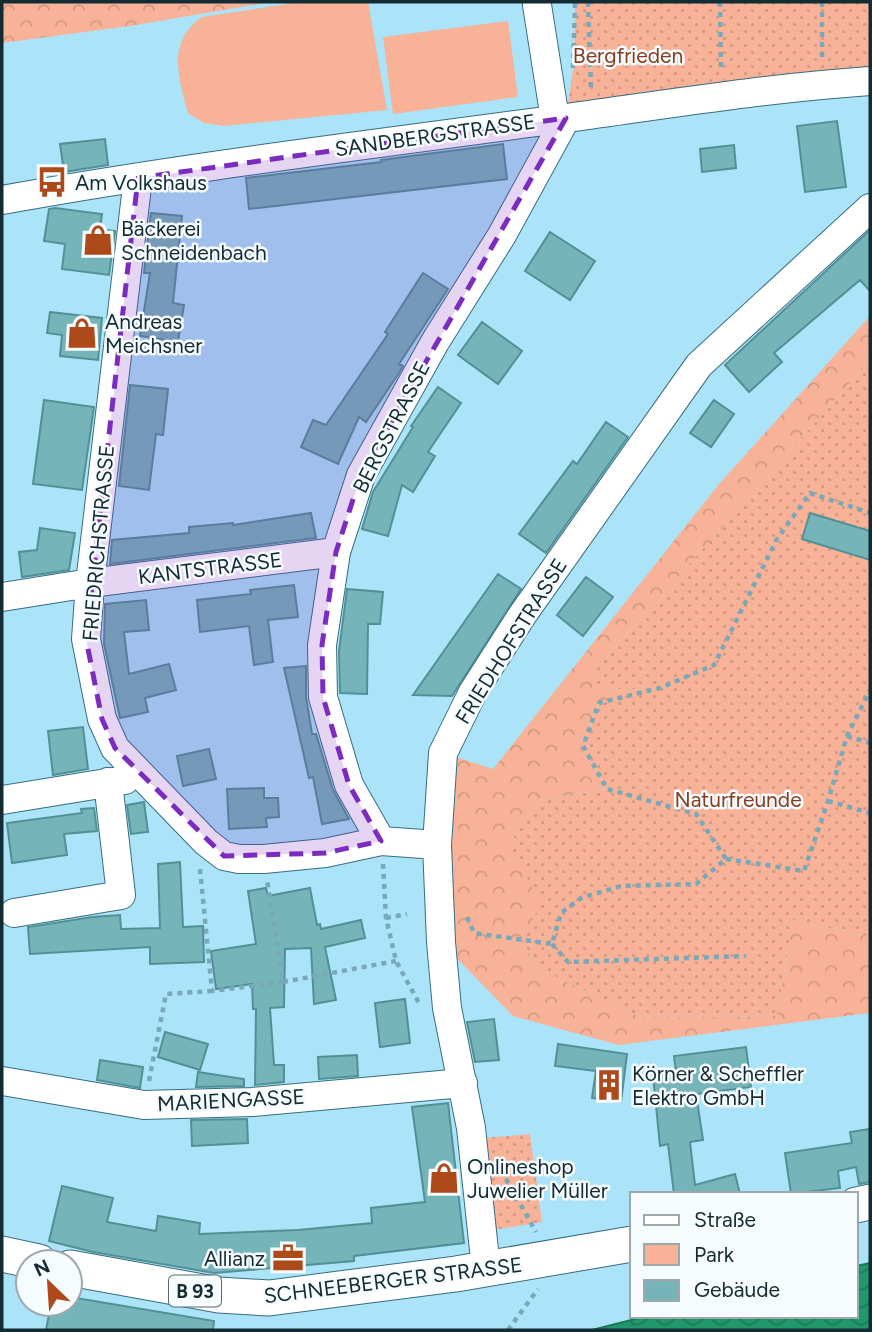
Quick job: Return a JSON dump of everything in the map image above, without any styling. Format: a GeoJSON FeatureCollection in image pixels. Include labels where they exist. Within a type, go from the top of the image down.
{"type":"FeatureCollection","features":[{"type":"Feature","properties":{"kind":"main road","name":"SCHNEEBERGER STRASSE"},"geometry":{"type":"LineString","coordinates":[[84,1271],[219,1296],[269,1298],[486,1269],[543,1272],[630,1245]]}},
{"type":"Feature","properties":{"kind":"street"},"geometry":{"type":"LineString","coordinates":[[537,5],[561,118]]}},
{"type":"Feature","properties":{"kind":"street","name":"SANDBERGSTRASSE"},"geometry":{"type":"LineString","coordinates":[[2,200],[300,153],[790,87],[870,81]]}},
{"type":"Feature","properties":{"kind":"street","name":"BERGSTRASSE"},"geometry":{"type":"LineString","coordinates":[[381,841],[349,786],[323,697],[322,645],[336,552],[361,475],[435,342],[502,235],[561,118]]}},
{"type":"Feature","properties":{"kind":"street","name":"FRIEDRICHSTRASSE"},"geometry":{"type":"LineString","coordinates":[[138,177],[90,583],[86,639],[102,719],[115,748],[206,842],[224,856],[264,859],[325,853],[381,841],[437,845]]}},
{"type":"Feature","properties":{"kind":"street","name":"FRIEDHOFSTRASSE"},"geometry":{"type":"LineString","coordinates":[[486,1269],[471,1128],[447,1008],[437,845],[443,753],[473,692],[523,614],[699,365],[870,208]]}},
{"type":"Feature","properties":{"kind":"street","name":"KANTSTRASSE"},"geometry":{"type":"LineString","coordinates":[[2,597],[90,583],[336,552]]}},
{"type":"Feature","properties":{"kind":"street"},"geometry":{"type":"LineString","coordinates":[[2,800],[141,777]]}},
{"type":"Feature","properties":{"kind":"street"},"geometry":{"type":"LineString","coordinates":[[14,913],[121,895],[108,782]]}},
{"type":"Feature","properties":{"kind":"street","name":"MARIENGASSE"},"geometry":{"type":"LineString","coordinates":[[2,1081],[145,1105],[252,1102],[463,1083]]}},
{"type":"Feature","properties":{"kind":"path"},"geometry":{"type":"LineString","coordinates":[[588,2],[591,97]]}},
{"type":"Feature","properties":{"kind":"path"},"geometry":{"type":"LineString","coordinates":[[720,2],[721,78]]}},
{"type":"Feature","properties":{"kind":"path"},"geometry":{"type":"LineString","coordinates":[[822,2],[822,65]]}},
{"type":"Feature","properties":{"kind":"path"},"geometry":{"type":"LineString","coordinates":[[870,513],[810,493],[777,539],[714,664],[660,688],[598,703],[583,746],[607,789],[696,814],[726,859],[804,871],[847,736],[870,690]]}},
{"type":"Feature","properties":{"kind":"path"},"geometry":{"type":"LineString","coordinates":[[847,736],[870,743]]}},
{"type":"Feature","properties":{"kind":"path"},"geometry":{"type":"LineString","coordinates":[[828,802],[870,813]]}},
{"type":"Feature","properties":{"kind":"path"},"geometry":{"type":"LineString","coordinates":[[381,841],[386,918],[396,961],[423,1010]]}},
{"type":"Feature","properties":{"kind":"path"},"geometry":{"type":"LineString","coordinates":[[206,842],[199,861],[212,991]]}},
{"type":"Feature","properties":{"kind":"path"},"geometry":{"type":"LineString","coordinates":[[264,859],[283,982]]}},
{"type":"Feature","properties":{"kind":"path"},"geometry":{"type":"LineString","coordinates":[[552,944],[561,913],[581,898],[621,886],[696,884],[726,859]]}},
{"type":"Feature","properties":{"kind":"path"},"geometry":{"type":"LineString","coordinates":[[463,909],[474,933],[552,944],[568,962],[745,957]]}},
{"type":"Feature","properties":{"kind":"path"},"geometry":{"type":"LineString","coordinates":[[386,918],[407,914]]}},
{"type":"Feature","properties":{"kind":"path"},"geometry":{"type":"LineString","coordinates":[[145,1105],[166,993],[212,991],[283,982],[396,961]]}},
{"type":"Feature","properties":{"kind":"path"},"geometry":{"type":"LineString","coordinates":[[472,1148],[490,1151],[534,1224],[543,1272],[508,1330]]}},
{"type":"Feature","properties":{"kind":"highlighted area"},"geometry":{"type":"Polygon","coordinates":[[[566,118],[361,475],[336,552],[322,645],[323,697],[349,785],[381,841],[325,853],[224,856],[115,748],[102,719],[86,639],[138,178],[566,118]]]}},
{"type":"Feature","properties":{"kind":"green space"},"geometry":{"type":"Polygon","coordinates":[[[2,2],[271,2],[130,26],[2,43],[2,2]]]}},
{"type":"Feature","properties":{"kind":"green space"},"geometry":{"type":"Polygon","coordinates":[[[301,2],[368,2],[387,110],[224,126],[204,123],[188,113],[178,60],[184,37],[191,27],[202,17],[301,2]]]}},
{"type":"Feature","properties":{"kind":"green space","name":"Bergfrieden"},"geometry":{"type":"Polygon","coordinates":[[[575,2],[870,2],[870,81],[566,118],[574,63],[575,2]]]}},
{"type":"Feature","properties":{"kind":"green space"},"geometry":{"type":"Polygon","coordinates":[[[508,21],[518,97],[393,114],[383,37],[508,21]]]}},
{"type":"Feature","properties":{"kind":"green space"},"geometry":{"type":"Polygon","coordinates":[[[870,316],[870,348],[864,367],[593,673],[595,688],[650,690],[598,703],[583,746],[607,789],[539,800],[509,844],[541,904],[521,941],[536,967],[642,1018],[777,1016],[793,920],[870,937],[870,1013],[619,1045],[513,1016],[441,942],[443,753],[493,769],[719,484],[870,316]]]}},
{"type":"Feature","properties":{"kind":"green space","name":"Naturfreunde"},"geometry":{"type":"Polygon","coordinates":[[[870,348],[870,937],[793,920],[777,1016],[642,1018],[536,967],[521,941],[509,844],[539,800],[607,789],[583,746],[599,703],[647,690],[594,688],[593,673],[864,367],[870,348]]]}},
{"type":"Feature","properties":{"kind":"green space"},"geometry":{"type":"Polygon","coordinates":[[[530,1134],[542,1222],[494,1230],[486,1138],[530,1134]]]}},
{"type":"Feature","properties":{"kind":"water"},"geometry":{"type":"Polygon","coordinates":[[[870,1263],[870,1330],[592,1330],[639,1318],[858,1318],[858,1266],[870,1263]]]}},
{"type":"Feature","properties":{"kind":"building"},"geometry":{"type":"Polygon","coordinates":[[[837,121],[846,187],[805,192],[797,126],[837,121]]]}},
{"type":"Feature","properties":{"kind":"building"},"geometry":{"type":"Polygon","coordinates":[[[105,139],[108,165],[64,172],[60,144],[105,139]]]}},
{"type":"Feature","properties":{"kind":"building"},"geometry":{"type":"Polygon","coordinates":[[[503,144],[507,179],[249,209],[246,178],[503,144]]]}},
{"type":"Feature","properties":{"kind":"building"},"geometry":{"type":"Polygon","coordinates":[[[734,145],[736,168],[702,172],[700,149],[734,145]]]}},
{"type":"Feature","properties":{"kind":"building"},"geometry":{"type":"Polygon","coordinates":[[[49,209],[102,214],[100,229],[115,231],[109,275],[62,269],[65,244],[44,241],[49,209]]]}},
{"type":"Feature","properties":{"kind":"building"},"geometry":{"type":"Polygon","coordinates":[[[151,213],[182,216],[173,303],[184,305],[178,342],[140,336],[150,273],[144,273],[151,213]]]}},
{"type":"Feature","properties":{"kind":"building"},"geometry":{"type":"Polygon","coordinates":[[[870,230],[870,291],[860,280],[774,353],[782,362],[749,392],[725,365],[870,230]]]}},
{"type":"Feature","properties":{"kind":"building"},"geometry":{"type":"Polygon","coordinates":[[[550,232],[595,261],[570,300],[525,271],[550,232]]]}},
{"type":"Feature","properties":{"kind":"building"},"geometry":{"type":"Polygon","coordinates":[[[423,273],[448,289],[399,364],[403,366],[399,373],[366,422],[359,417],[338,464],[301,447],[313,420],[326,425],[388,334],[385,332],[423,273]]]}},
{"type":"Feature","properties":{"kind":"building"},"geometry":{"type":"Polygon","coordinates":[[[50,312],[102,318],[98,360],[60,356],[62,335],[47,333],[50,312]]]}},
{"type":"Feature","properties":{"kind":"building"},"geometry":{"type":"Polygon","coordinates":[[[482,322],[522,351],[498,384],[458,355],[482,322]]]}},
{"type":"Feature","properties":{"kind":"building"},"geometry":{"type":"Polygon","coordinates":[[[130,385],[168,389],[163,435],[156,434],[149,490],[119,486],[130,385]]]}},
{"type":"Feature","properties":{"kind":"building"},"geometry":{"type":"Polygon","coordinates":[[[438,387],[461,403],[428,452],[435,456],[413,492],[402,485],[388,536],[362,529],[373,492],[413,427],[411,426],[438,387]]]}},
{"type":"Feature","properties":{"kind":"building"},"geometry":{"type":"Polygon","coordinates":[[[44,400],[94,407],[82,490],[33,484],[44,400]]]}},
{"type":"Feature","properties":{"kind":"building"},"geometry":{"type":"Polygon","coordinates":[[[714,400],[734,414],[711,447],[690,433],[714,400]]]}},
{"type":"Feature","properties":{"kind":"building"},"geometry":{"type":"Polygon","coordinates":[[[606,422],[628,437],[546,553],[519,534],[573,461],[577,464],[606,422]]]}},
{"type":"Feature","properties":{"kind":"building"},"geometry":{"type":"Polygon","coordinates":[[[311,513],[316,538],[110,564],[112,540],[189,533],[189,527],[233,525],[311,513]]]}},
{"type":"Feature","properties":{"kind":"building"},"geometry":{"type":"Polygon","coordinates":[[[810,513],[870,531],[870,560],[802,539],[810,513]]]}},
{"type":"Feature","properties":{"kind":"building"},"geometry":{"type":"Polygon","coordinates":[[[40,528],[75,533],[69,570],[22,577],[19,552],[37,550],[40,528]]]}},
{"type":"Feature","properties":{"kind":"building"},"geometry":{"type":"Polygon","coordinates":[[[498,574],[521,589],[452,696],[413,695],[498,574]]]}},
{"type":"Feature","properties":{"kind":"building"},"geometry":{"type":"Polygon","coordinates":[[[586,577],[613,597],[583,636],[557,615],[586,577]]]}},
{"type":"Feature","properties":{"kind":"building"},"geometry":{"type":"Polygon","coordinates":[[[294,585],[298,617],[268,620],[273,662],[254,665],[249,626],[200,632],[197,600],[251,594],[250,590],[294,585]]]}},
{"type":"Feature","properties":{"kind":"building"},"geometry":{"type":"Polygon","coordinates":[[[347,589],[383,592],[380,624],[368,624],[367,694],[340,693],[339,651],[347,589]]]}},
{"type":"Feature","properties":{"kind":"building"},"geometry":{"type":"Polygon","coordinates":[[[146,600],[149,630],[124,632],[129,674],[169,664],[176,690],[145,698],[148,712],[120,718],[104,644],[105,604],[146,600]]]}},
{"type":"Feature","properties":{"kind":"building"},"geometry":{"type":"Polygon","coordinates":[[[306,666],[306,697],[312,734],[316,734],[333,790],[349,819],[322,824],[313,777],[309,778],[284,668],[306,666]]]}},
{"type":"Feature","properties":{"kind":"building"},"geometry":{"type":"Polygon","coordinates":[[[83,727],[88,769],[53,775],[48,731],[83,727]]]}},
{"type":"Feature","properties":{"kind":"building"},"geometry":{"type":"Polygon","coordinates":[[[209,749],[216,779],[183,786],[177,756],[209,749]]]}},
{"type":"Feature","properties":{"kind":"building"},"geometry":{"type":"Polygon","coordinates":[[[264,788],[264,798],[278,798],[279,817],[266,818],[267,827],[229,829],[227,789],[264,788]]]}},
{"type":"Feature","properties":{"kind":"building"},"geometry":{"type":"Polygon","coordinates":[[[144,802],[148,832],[131,834],[127,805],[144,802]]]}},
{"type":"Feature","properties":{"kind":"building"},"geometry":{"type":"Polygon","coordinates":[[[94,808],[97,831],[64,834],[67,855],[12,863],[7,823],[82,813],[81,809],[94,808]]]}},
{"type":"Feature","properties":{"kind":"building"},"geometry":{"type":"Polygon","coordinates":[[[180,862],[183,927],[203,926],[204,962],[150,964],[150,947],[30,954],[28,927],[120,915],[121,929],[160,928],[158,864],[180,862]]]}},
{"type":"Feature","properties":{"kind":"building"},"geometry":{"type":"Polygon","coordinates":[[[266,888],[268,896],[310,888],[317,925],[320,924],[321,929],[361,920],[365,938],[325,947],[336,1000],[314,1004],[311,948],[285,949],[284,1007],[270,1008],[274,1065],[284,1065],[284,1082],[255,1085],[256,1009],[253,1009],[252,984],[216,989],[211,951],[256,944],[248,891],[266,888]]]}},
{"type":"Feature","properties":{"kind":"building"},"geometry":{"type":"Polygon","coordinates":[[[405,999],[410,1043],[380,1047],[375,1003],[405,999]]]}},
{"type":"Feature","properties":{"kind":"building"},"geometry":{"type":"Polygon","coordinates":[[[494,1019],[499,1060],[475,1062],[467,1022],[494,1019]]]}},
{"type":"Feature","properties":{"kind":"building"},"geometry":{"type":"Polygon","coordinates":[[[165,1032],[208,1044],[200,1070],[158,1057],[165,1032]]]}},
{"type":"Feature","properties":{"kind":"building","name":"Körner & Scheffler Elektro GmbH"},"geometry":{"type":"Polygon","coordinates":[[[558,1044],[627,1054],[621,1102],[592,1098],[596,1071],[555,1066],[558,1044]]]}},
{"type":"Feature","properties":{"kind":"building"},"geometry":{"type":"Polygon","coordinates":[[[746,1047],[751,1087],[696,1094],[703,1140],[690,1142],[695,1185],[735,1174],[740,1192],[674,1192],[668,1144],[660,1146],[653,1075],[676,1072],[674,1056],[746,1047]]]}},
{"type":"Feature","properties":{"kind":"building"},"geometry":{"type":"Polygon","coordinates":[[[357,1055],[358,1076],[319,1079],[318,1057],[357,1055]]]}},
{"type":"Feature","properties":{"kind":"building"},"geometry":{"type":"Polygon","coordinates":[[[100,1060],[143,1067],[140,1088],[97,1080],[100,1060]]]}},
{"type":"Feature","properties":{"kind":"building"},"geometry":{"type":"Polygon","coordinates":[[[198,1072],[244,1079],[244,1086],[196,1087],[198,1072]]]}},
{"type":"Feature","properties":{"kind":"building"},"geometry":{"type":"Polygon","coordinates":[[[448,1103],[464,1243],[354,1256],[354,1261],[214,1273],[93,1252],[49,1241],[62,1186],[113,1198],[107,1222],[156,1231],[158,1216],[200,1223],[199,1234],[298,1230],[372,1223],[371,1208],[425,1202],[412,1107],[448,1103]]]}},
{"type":"Feature","properties":{"kind":"building"},"geometry":{"type":"Polygon","coordinates":[[[247,1119],[248,1143],[192,1146],[191,1120],[247,1119]]]}},
{"type":"Feature","properties":{"kind":"building"},"geometry":{"type":"Polygon","coordinates":[[[870,1129],[870,1182],[859,1184],[856,1167],[838,1171],[840,1188],[791,1192],[785,1153],[852,1143],[850,1132],[870,1129]]]}},
{"type":"Feature","properties":{"kind":"building"},"geometry":{"type":"Polygon","coordinates":[[[84,1299],[214,1321],[213,1330],[46,1330],[48,1318],[84,1318],[84,1299]]]}},
{"type":"Feature","properties":{"kind":"place","name":"Am Volkshaus"},"geometry":{"type":"Point","coordinates":[52,182]}},
{"type":"Feature","properties":{"kind":"place","name":"Bäckerei Schneidenbach"},"geometry":{"type":"Point","coordinates":[98,240]}},
{"type":"Feature","properties":{"kind":"place","name":"Andreas Meichsner"},"geometry":{"type":"Point","coordinates":[82,333]}},
{"type":"Feature","properties":{"kind":"place","name":"Körner & Scheffler Elektro GmbH"},"geometry":{"type":"Point","coordinates":[609,1085]}},
{"type":"Feature","properties":{"kind":"place","name":"Onlineshop Juwelier Müller"},"geometry":{"type":"Point","coordinates":[444,1178]}},
{"type":"Feature","properties":{"kind":"place","name":"Allianz"},"geometry":{"type":"Point","coordinates":[288,1258]}}]}
